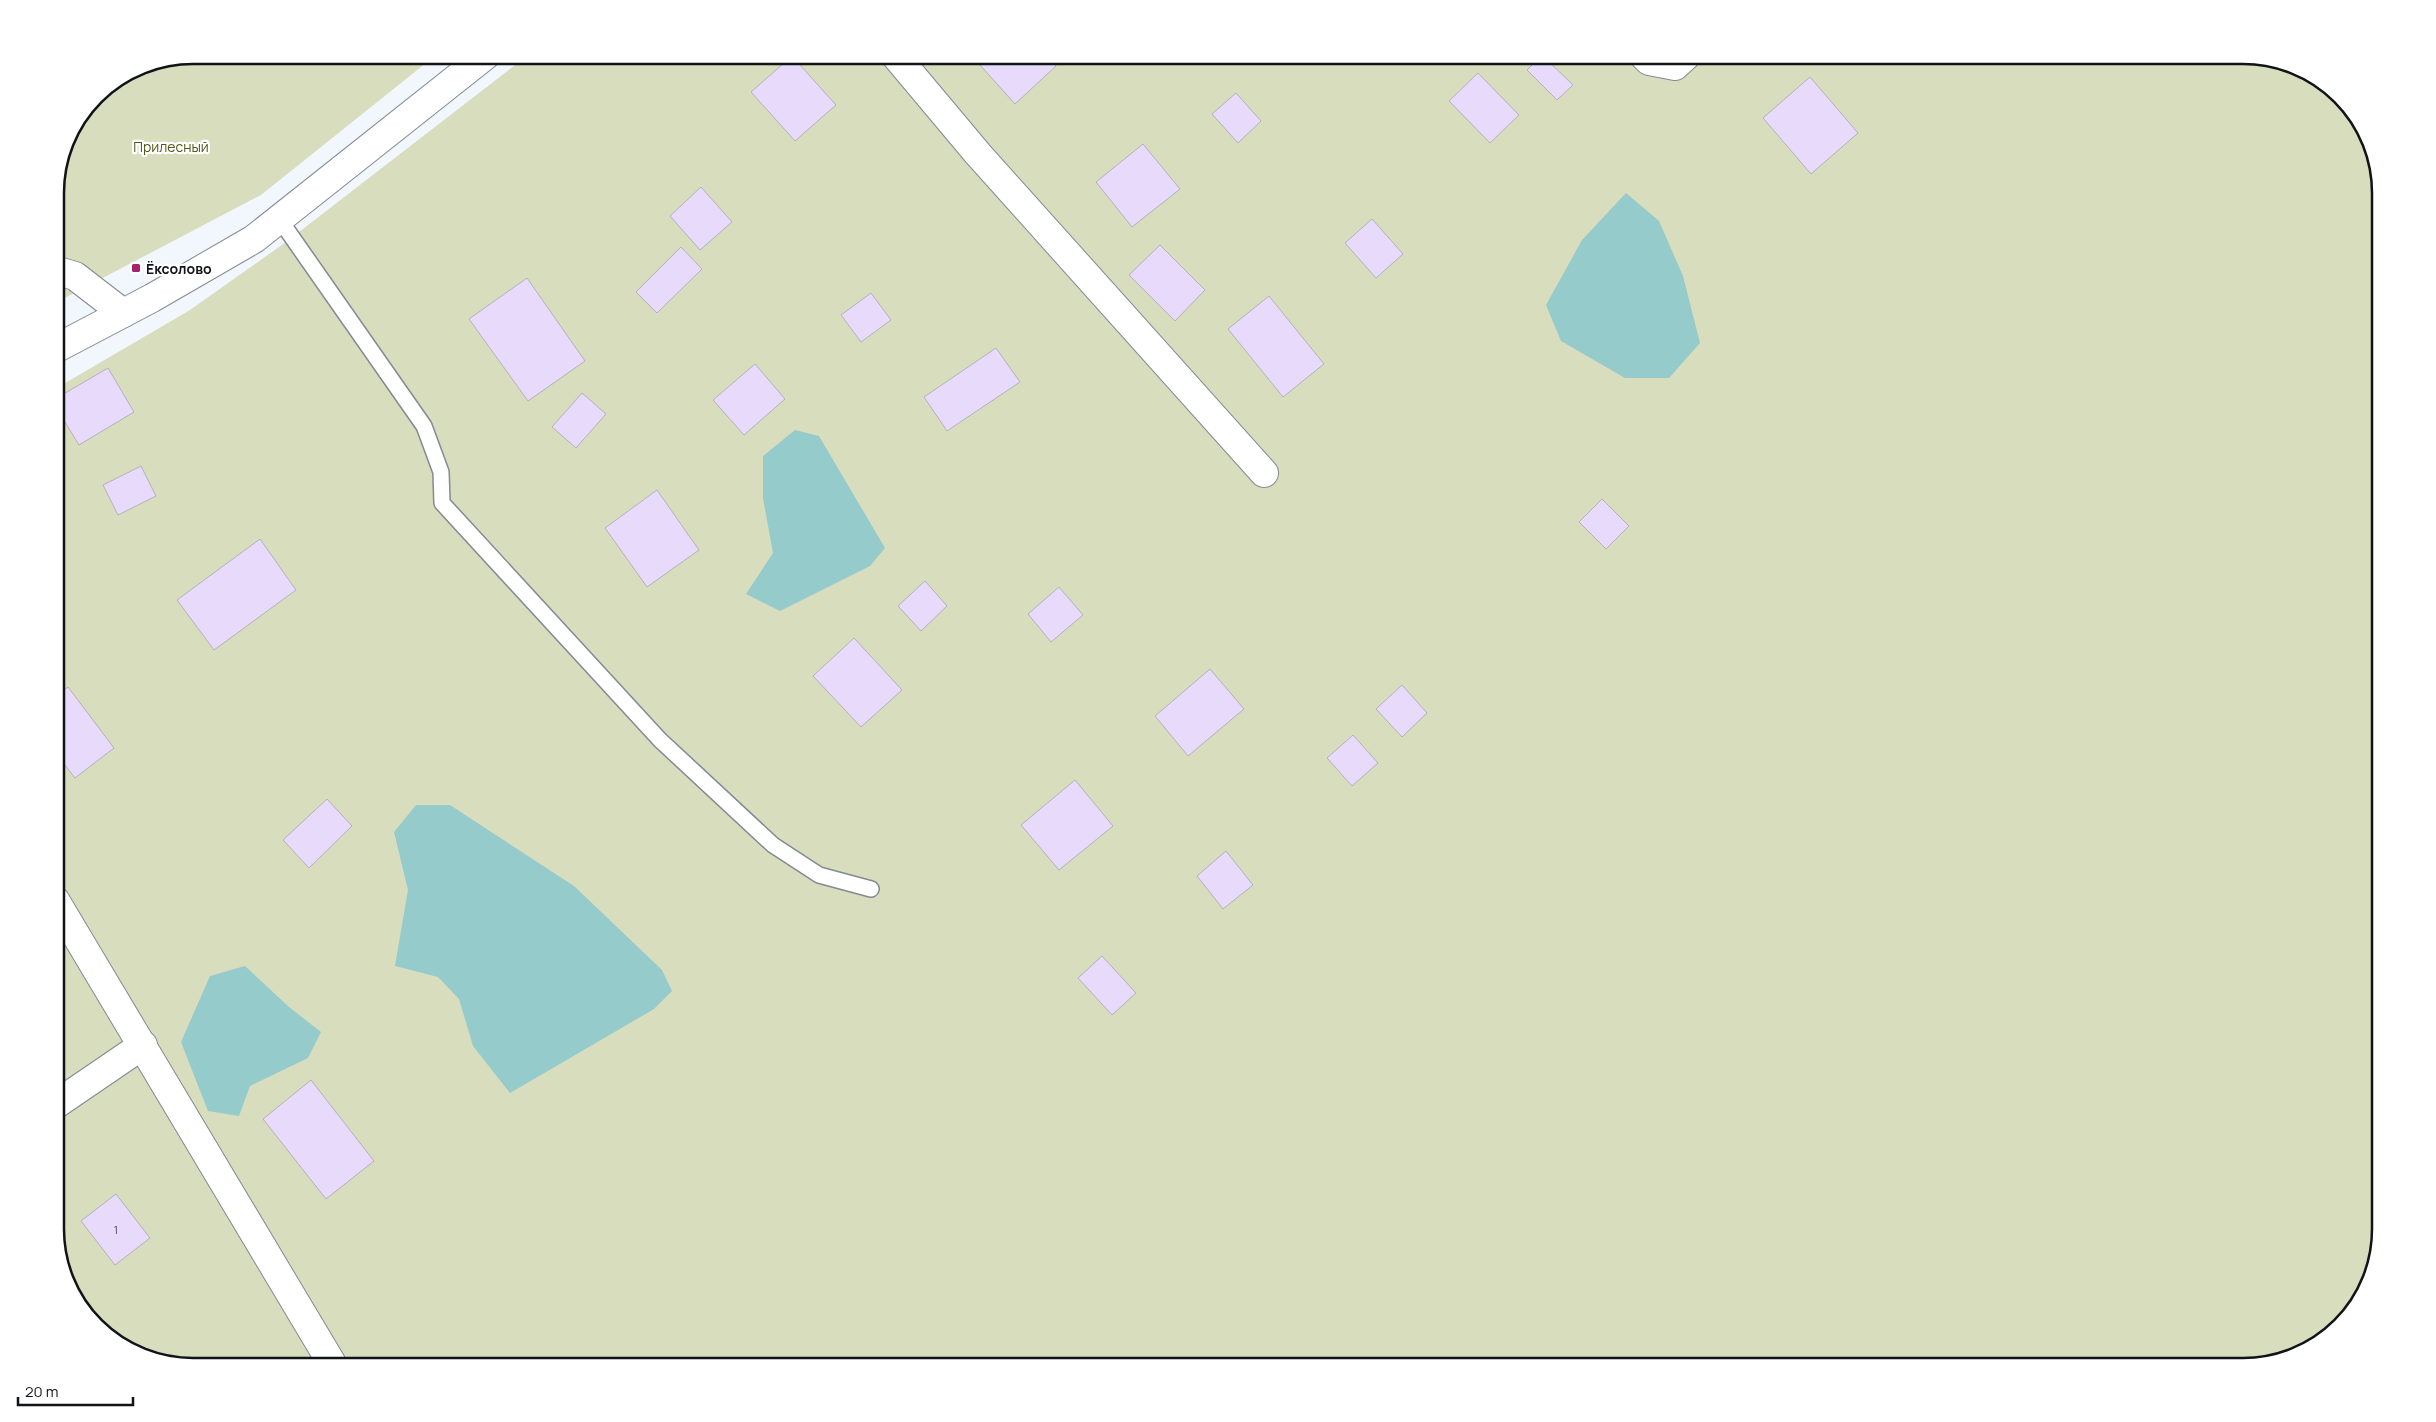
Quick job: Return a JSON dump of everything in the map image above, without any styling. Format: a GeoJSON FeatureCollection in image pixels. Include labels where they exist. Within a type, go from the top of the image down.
{"type":"FeatureCollection","features":[{"type":"Feature","properties":{"kind":"street"},"geometry":{"type":"LineString","coordinates":[[64,345],[123,314],[254,239],[475,64]]}},
{"type":"Feature","properties":{"kind":"street"},"geometry":{"type":"LineString","coordinates":[[903,64],[978,154],[1264,473]]}},
{"type":"Feature","properties":{"kind":"street"},"geometry":{"type":"LineString","coordinates":[[1665,64],[1675,66],[1677,64]]}},
{"type":"Feature","properties":{"kind":"street"},"geometry":{"type":"LineString","coordinates":[[64,273],[74,276],[123,314]]}},
{"type":"Feature","properties":{"kind":"street"},"geometry":{"type":"LineString","coordinates":[[64,915],[329,1358]]}},
{"type":"Feature","properties":{"kind":"street"},"geometry":{"type":"LineString","coordinates":[[64,1099],[143,1045]]}},
{"type":"Feature","properties":{"kind":"lane"},"geometry":{"type":"LineString","coordinates":[[280,220],[424,426],[442,472],[442,503],[660,740],[773,845],[819,875],[871,889]]}},
{"type":"Feature","properties":{"kind":"green space","name":"Прилесный"},"geometry":{"type":"Polygon","coordinates":[[[193,64],[425,64],[261,195],[64,298],[64,185],[68,160],[81,128],[86,121],[108,96],[128,81],[160,68],[193,64]]]}},
{"type":"Feature","properties":{"kind":"green space"},"geometry":{"type":"Polygon","coordinates":[[[516,64],[2243,64],[2276,68],[2308,81],[2334,102],[2350,121],[2359,136],[2365,152],[2370,168],[2372,185],[2372,1229],[2368,1262],[2355,1294],[2334,1320],[2308,1341],[2276,1354],[2243,1358],[193,1358],[160,1354],[128,1341],[108,1326],[86,1301],[77,1286],[71,1270],[66,1254],[64,1237],[64,384],[190,310],[286,242],[516,64]]]}},
{"type":"Feature","properties":{"kind":"water"},"geometry":{"type":"Polygon","coordinates":[[[1626,193],[1659,221],[1683,276],[1700,343],[1669,378],[1625,378],[1561,341],[1546,305],[1582,240],[1626,193]]]}},
{"type":"Feature","properties":{"kind":"water"},"geometry":{"type":"Polygon","coordinates":[[[795,430],[819,436],[885,548],[870,566],[780,611],[746,594],[773,553],[763,498],[763,456],[795,430]]]}},
{"type":"Feature","properties":{"kind":"water"},"geometry":{"type":"Polygon","coordinates":[[[416,805],[450,805],[574,886],[662,970],[672,991],[654,1009],[510,1093],[473,1046],[459,999],[438,977],[395,966],[408,890],[394,832],[416,805]]]}},
{"type":"Feature","properties":{"kind":"water"},"geometry":{"type":"Polygon","coordinates":[[[245,966],[289,1007],[321,1032],[308,1058],[250,1086],[239,1116],[208,1111],[181,1042],[210,976],[245,966]]]}},
{"type":"Feature","properties":{"kind":"building"},"geometry":{"type":"Polygon","coordinates":[[[783,64],[799,64],[836,105],[795,141],[751,92],[783,64]]]}},
{"type":"Feature","properties":{"kind":"building"},"geometry":{"type":"Polygon","coordinates":[[[979,64],[1054,64],[1056,66],[1015,104],[979,64]]]}},
{"type":"Feature","properties":{"kind":"building"},"geometry":{"type":"Polygon","coordinates":[[[1533,64],[1551,64],[1573,85],[1557,100],[1527,70],[1533,64]]]}},
{"type":"Feature","properties":{"kind":"building"},"geometry":{"type":"Polygon","coordinates":[[[1478,73],[1519,115],[1490,143],[1449,101],[1478,73]]]}},
{"type":"Feature","properties":{"kind":"building"},"geometry":{"type":"Polygon","coordinates":[[[1810,77],[1858,133],[1811,174],[1763,118],[1810,77]]]}},
{"type":"Feature","properties":{"kind":"building"},"geometry":{"type":"Polygon","coordinates":[[[1236,93],[1261,121],[1238,143],[1212,114],[1236,93]]]}},
{"type":"Feature","properties":{"kind":"building"},"geometry":{"type":"Polygon","coordinates":[[[1143,144],[1180,189],[1132,227],[1096,182],[1143,144]]]}},
{"type":"Feature","properties":{"kind":"building"},"geometry":{"type":"Polygon","coordinates":[[[701,187],[732,222],[700,250],[670,216],[701,187]]]}},
{"type":"Feature","properties":{"kind":"building"},"geometry":{"type":"Polygon","coordinates":[[[1372,219],[1403,254],[1376,278],[1345,243],[1372,219]]]}},
{"type":"Feature","properties":{"kind":"building"},"geometry":{"type":"Polygon","coordinates":[[[1160,245],[1205,290],[1175,321],[1129,275],[1160,245]]]}},
{"type":"Feature","properties":{"kind":"building"},"geometry":{"type":"Polygon","coordinates":[[[681,247],[702,269],[657,313],[636,292],[681,247]]]}},
{"type":"Feature","properties":{"kind":"building"},"geometry":{"type":"Polygon","coordinates":[[[527,278],[585,361],[528,401],[469,319],[527,278]]]}},
{"type":"Feature","properties":{"kind":"building"},"geometry":{"type":"Polygon","coordinates":[[[871,293],[891,320],[861,342],[841,315],[871,293]]]}},
{"type":"Feature","properties":{"kind":"building"},"geometry":{"type":"Polygon","coordinates":[[[1269,296],[1324,364],[1283,397],[1228,329],[1269,296]]]}},
{"type":"Feature","properties":{"kind":"building"},"geometry":{"type":"Polygon","coordinates":[[[996,348],[1020,382],[947,431],[924,397],[996,348]]]}},
{"type":"Feature","properties":{"kind":"building"},"geometry":{"type":"Polygon","coordinates":[[[755,364],[785,399],[744,435],[713,400],[755,364]]]}},
{"type":"Feature","properties":{"kind":"building"},"geometry":{"type":"Polygon","coordinates":[[[108,368],[134,412],[79,445],[64,421],[64,394],[108,368]]]}},
{"type":"Feature","properties":{"kind":"building"},"geometry":{"type":"Polygon","coordinates":[[[582,393],[606,414],[576,448],[552,427],[582,393]]]}},
{"type":"Feature","properties":{"kind":"building"},"geometry":{"type":"Polygon","coordinates":[[[141,466],[156,496],[118,515],[103,485],[141,466]]]}},
{"type":"Feature","properties":{"kind":"building"},"geometry":{"type":"Polygon","coordinates":[[[657,490],[699,550],[647,587],[605,528],[657,490]]]}},
{"type":"Feature","properties":{"kind":"building"},"geometry":{"type":"Polygon","coordinates":[[[1602,499],[1629,526],[1606,549],[1579,522],[1602,499]]]}},
{"type":"Feature","properties":{"kind":"building"},"geometry":{"type":"Polygon","coordinates":[[[260,539],[296,590],[214,650],[177,600],[260,539]]]}},
{"type":"Feature","properties":{"kind":"building"},"geometry":{"type":"Polygon","coordinates":[[[925,581],[947,606],[921,631],[898,606],[925,581]]]}},
{"type":"Feature","properties":{"kind":"building"},"geometry":{"type":"Polygon","coordinates":[[[1059,587],[1083,615],[1051,642],[1028,614],[1059,587]]]}},
{"type":"Feature","properties":{"kind":"building"},"geometry":{"type":"Polygon","coordinates":[[[854,638],[902,690],[861,727],[813,676],[854,638]]]}},
{"type":"Feature","properties":{"kind":"building"},"geometry":{"type":"Polygon","coordinates":[[[1210,669],[1244,709],[1188,756],[1155,716],[1210,669]]]}},
{"type":"Feature","properties":{"kind":"building"},"geometry":{"type":"Polygon","coordinates":[[[1402,685],[1427,713],[1402,737],[1376,709],[1402,685]]]}},
{"type":"Feature","properties":{"kind":"building"},"geometry":{"type":"Polygon","coordinates":[[[68,687],[114,748],[75,778],[64,764],[64,690],[68,687]]]}},
{"type":"Feature","properties":{"kind":"building"},"geometry":{"type":"Polygon","coordinates":[[[1353,735],[1378,763],[1352,786],[1327,758],[1353,735]]]}},
{"type":"Feature","properties":{"kind":"building"},"geometry":{"type":"Polygon","coordinates":[[[1075,780],[1113,826],[1059,870],[1021,825],[1075,780]]]}},
{"type":"Feature","properties":{"kind":"building"},"geometry":{"type":"Polygon","coordinates":[[[327,799],[352,826],[309,868],[283,840],[327,799]]]}},
{"type":"Feature","properties":{"kind":"building"},"geometry":{"type":"Polygon","coordinates":[[[1226,851],[1253,885],[1223,909],[1197,876],[1226,851]]]}},
{"type":"Feature","properties":{"kind":"building"},"geometry":{"type":"Polygon","coordinates":[[[1102,956],[1136,993],[1112,1015],[1078,978],[1102,956]]]}},
{"type":"Feature","properties":{"kind":"building"},"geometry":{"type":"Polygon","coordinates":[[[311,1080],[374,1161],[326,1199],[263,1119],[311,1080]]]}},
{"type":"Feature","properties":{"kind":"building"},"geometry":{"type":"Polygon","coordinates":[[[116,1194],[150,1238],[115,1265],[81,1221],[116,1194]]]}},
{"type":"Feature","properties":{"kind":"place","name":"Ёксолово"},"geometry":{"type":"Point","coordinates":[136,268]}}]}
